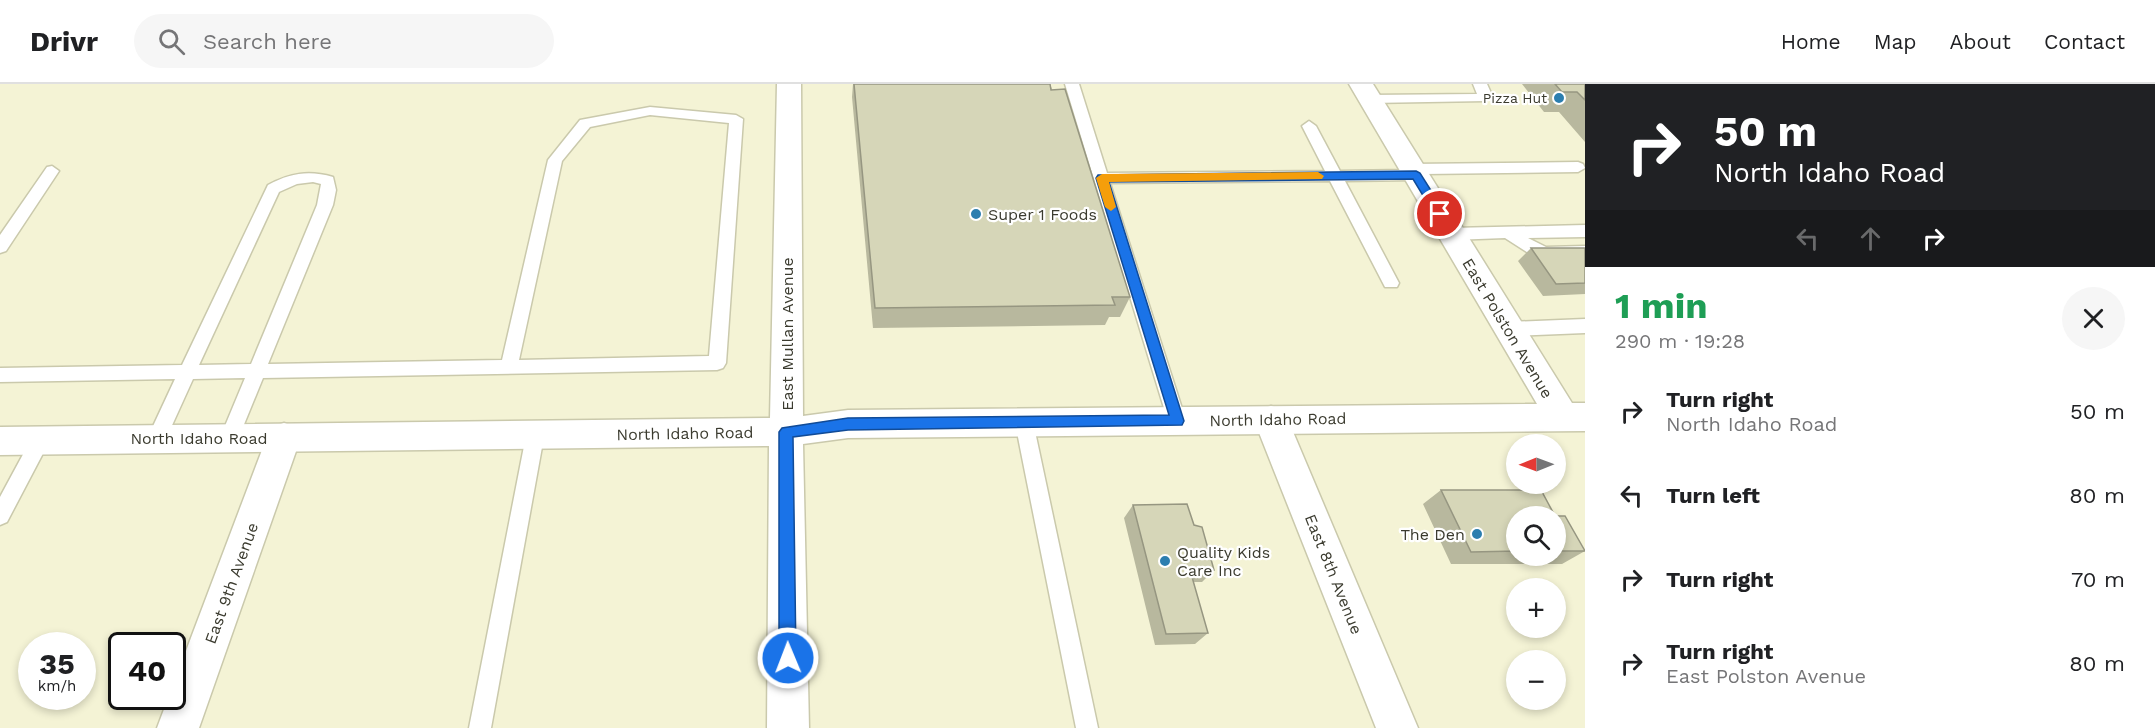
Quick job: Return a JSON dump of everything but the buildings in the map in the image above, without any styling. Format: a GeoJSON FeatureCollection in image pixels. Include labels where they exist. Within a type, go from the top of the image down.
{"type":"FeatureCollection","features":[{"type":"Feature","properties":{"kind":"main road","name":"East Mullan Avenue"},"geometry":{"type":"LineString","coordinates":[[788,728],[786,432],[789,84]]}},
{"type":"Feature","properties":{"kind":"main road","name":"East Polston Avenue"},"geometry":{"type":"LineString","coordinates":[[1365,91],[1509,328],[1578,419]]}},
{"type":"Feature","properties":{"kind":"main road","name":"North Idaho Road"},"geometry":{"type":"LineString","coordinates":[[0,441],[157,437],[536,436],[786,432],[848,424],[1396,417],[1578,419]]}},
{"type":"Feature","properties":{"kind":"main road","name":"East 8th Avenue"},"geometry":{"type":"LineString","coordinates":[[1271,420],[1397,728]]}},
{"type":"Feature","properties":{"kind":"main road","name":"East 9th Avenue"},"geometry":{"type":"LineString","coordinates":[[178,728],[284,437]]}},
{"type":"Feature","properties":{"kind":"lane"},"geometry":{"type":"LineString","coordinates":[[1072,84],[1177,421]]}},
{"type":"Feature","properties":{"kind":"lane"},"geometry":{"type":"LineString","coordinates":[[1365,91],[1481,98],[1484,93],[1480,84]]}},
{"type":"Feature","properties":{"kind":"lane"},"geometry":{"type":"LineString","coordinates":[[0,375],[509,367],[717,363],[736,119],[650,111],[585,123],[555,160],[509,367]]}},
{"type":"Feature","properties":{"kind":"lane"},"geometry":{"type":"LineString","coordinates":[[1309,126],[1391,282]]}},
{"type":"Feature","properties":{"kind":"lane"},"geometry":{"type":"LineString","coordinates":[[1102,178],[1336,176],[1578,167]]}},
{"type":"Feature","properties":{"kind":"lane"},"geometry":{"type":"LineString","coordinates":[[0,247],[52,171]]}},
{"type":"Feature","properties":{"kind":"lane"},"geometry":{"type":"LineString","coordinates":[[157,437],[273,189],[287,180],[306,176],[318,177],[328,181],[329,190],[325,205],[230,438]]}},
{"type":"Feature","properties":{"kind":"lane"},"geometry":{"type":"LineString","coordinates":[[1452,234],[1585,231]]}},
{"type":"Feature","properties":{"kind":"lane"},"geometry":{"type":"LineString","coordinates":[[1507,233],[1536,250],[1546,253],[1585,252]]}},
{"type":"Feature","properties":{"kind":"lane"},"geometry":{"type":"LineString","coordinates":[[1509,328],[1585,326]]}},
{"type":"Feature","properties":{"kind":"lane"},"geometry":{"type":"LineString","coordinates":[[1024,422],[1087,728]]}},
{"type":"Feature","properties":{"kind":"lane"},"geometry":{"type":"LineString","coordinates":[[480,728],[536,436]]}},
{"type":"Feature","properties":{"kind":"lane"},"geometry":{"type":"LineString","coordinates":[[0,516],[41,440]]}},
{"type":"Feature","properties":{"kind":"slow traffic"},"geometry":{"type":"LineString","coordinates":[[1111,207],[1102,178],[1318,176]]}},
{"type":"Feature","properties":{"kind":"place","name":"Pizza Hut"},"geometry":{"type":"Point","coordinates":[1559,98]}},
{"type":"Feature","properties":{"kind":"place","name":"Super 1 Foods"},"geometry":{"type":"Point","coordinates":[976,214]}},
{"type":"Feature","properties":{"kind":"place","name":"The Den"},"geometry":{"type":"Point","coordinates":[1477,534]}},
{"type":"Feature","properties":{"kind":"place","name":"Quality Kids Care Inc"},"geometry":{"type":"Point","coordinates":[1165,561]}},
{"type":"Feature","properties":{"kind":"route"},"geometry":{"type":"LineString","coordinates":[[788,658],[786,432],[848,424],[1177,421],[1102,178],[1416,175],[1440,214]]}}]}
